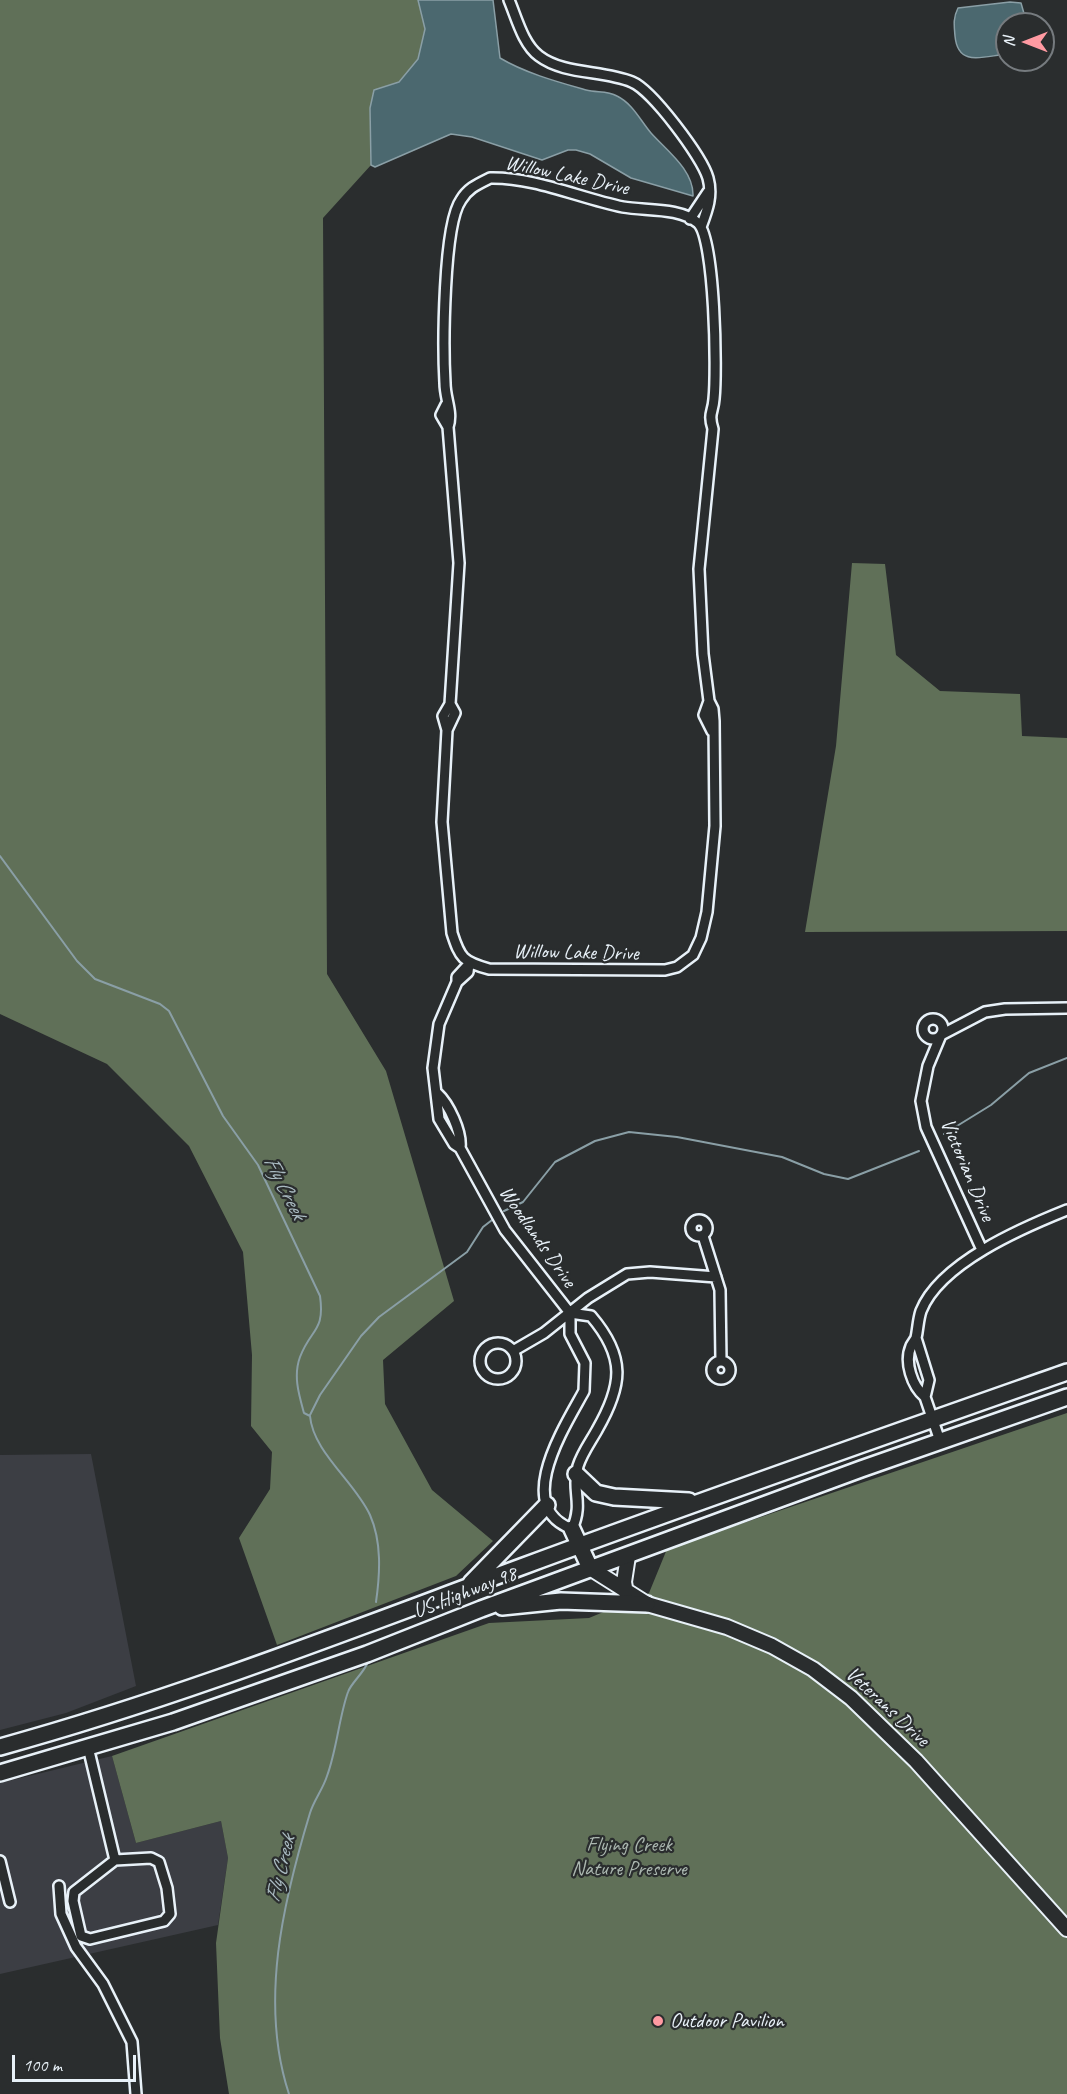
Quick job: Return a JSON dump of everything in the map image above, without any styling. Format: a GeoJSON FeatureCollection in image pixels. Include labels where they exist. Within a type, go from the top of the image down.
{"type":"FeatureCollection","features":[{"type":"Feature","properties":{"kind":"main road","name":"US Highway 98"},"geometry":{"type":"LineString","coordinates":[[0,1747],[123,1712],[269,1662],[578,1546],[1067,1372]]}},
{"type":"Feature","properties":{"kind":"main road","name":"US Highway 98"},"geometry":{"type":"LineString","coordinates":[[0,1773],[130,1735],[367,1654],[590,1568],[1067,1397]]}},
{"type":"Feature","properties":{"kind":"main road"},"geometry":{"type":"LineString","coordinates":[[576,1474],[596,1493],[701,1502]]}},
{"type":"Feature","properties":{"kind":"main road"},"geometry":{"type":"LineString","coordinates":[[467,1587],[547,1506]]}},
{"type":"Feature","properties":{"kind":"main road"},"geometry":{"type":"LineString","coordinates":[[572,1529],[590,1568]]}},
{"type":"Feature","properties":{"kind":"main road"},"geometry":{"type":"LineString","coordinates":[[481,1609],[561,1601],[647,1604]]}},
{"type":"Feature","properties":{"kind":"main road"},"geometry":{"type":"LineString","coordinates":[[123,1712],[130,1735]]}},
{"type":"Feature","properties":{"kind":"main road"},"geometry":{"type":"LineString","coordinates":[[0,1752],[22,1741]]}},
{"type":"Feature","properties":{"kind":"street"},"geometry":{"type":"LineString","coordinates":[[509,0],[530,48],[544,60],[630,81],[647,90],[701,163],[708,179],[707,212],[700,227]]}},
{"type":"Feature","properties":{"kind":"street","name":"Willow Lake Drive"},"geometry":{"type":"LineString","coordinates":[[510,177],[623,207],[673,214],[690,219],[700,227],[707,244],[714,312],[714,401],[709,415],[713,429],[699,569],[709,701],[704,715],[712,731],[715,826],[712,869],[701,938],[693,955],[677,967],[648,972],[499,970],[469,964],[458,950],[452,933],[442,822],[447,730],[443,716],[450,704],[459,563],[448,427],[451,417],[446,405],[443,348],[448,262],[459,201],[472,187],[490,178],[510,177]]}},
{"type":"Feature","properties":{"kind":"street"},"geometry":{"type":"LineString","coordinates":[[690,219],[709,190]]}},
{"type":"Feature","properties":{"kind":"street","name":"Woodlands Drive"},"geometry":{"type":"LineString","coordinates":[[469,964],[461,969],[439,1024],[433,1068],[439,1119],[454,1144],[460,1148],[505,1230],[570,1313],[570,1334],[585,1363],[584,1391],[548,1463],[545,1491],[547,1506]]}},
{"type":"Feature","properties":{"kind":"street","name":"Victorian Drive"},"geometry":{"type":"LineString","coordinates":[[982,1250],[929,1135],[921,1101],[925,1075],[941,1035],[985,1012],[1005,1009],[1067,1008]]}},
{"type":"Feature","properties":{"kind":"street"},"geometry":{"type":"LineString","coordinates":[[925,1397],[915,1387],[911,1372],[910,1348],[916,1338],[921,1310],[937,1286],[982,1250],[1014,1231],[1067,1210]]}},
{"type":"Feature","properties":{"kind":"street"},"geometry":{"type":"LineString","coordinates":[[703,1236],[720,1290],[721,1361]]}},
{"type":"Feature","properties":{"kind":"street"},"geometry":{"type":"LineString","coordinates":[[513,1351],[544,1333],[627,1274],[650,1272],[716,1277]]}},
{"type":"Feature","properties":{"kind":"street","name":"Woodlands Drive"},"geometry":{"type":"LineString","coordinates":[[570,1313],[591,1316],[601,1328],[613,1353],[617,1378],[615,1395],[578,1463],[576,1474],[579,1511],[572,1529]]}},
{"type":"Feature","properties":{"kind":"street"},"geometry":{"type":"LineString","coordinates":[[916,1338],[929,1380],[925,1397],[940,1441]]}},
{"type":"Feature","properties":{"kind":"street"},"geometry":{"type":"LineString","coordinates":[[547,1506],[556,1521],[572,1529]]}},
{"type":"Feature","properties":{"kind":"street"},"geometry":{"type":"LineString","coordinates":[[626,1593],[624,1582],[628,1556]]}},
{"type":"Feature","properties":{"kind":"street","name":"Veterans Drive"},"geometry":{"type":"LineString","coordinates":[[590,1568],[626,1593],[647,1604],[727,1627],[772,1646],[813,1669],[851,1698],[916,1761],[1067,1929]]}},
{"type":"Feature","properties":{"kind":"street"},"geometry":{"type":"LineString","coordinates":[[88,1748],[115,1860]]}},
{"type":"Feature","properties":{"kind":"street"},"geometry":{"type":"LineString","coordinates":[[151,1858],[159,1862],[167,1888],[170,1914],[164,1921],[90,1939],[81,1935],[73,1901],[74,1892],[115,1860],[151,1858]]}},
{"type":"Feature","properties":{"kind":"street"},"geometry":{"type":"LineString","coordinates":[[0,1861],[10,1902]]}},
{"type":"Feature","properties":{"kind":"street"},"geometry":{"type":"LineString","coordinates":[[59,1886],[62,1914],[76,1947],[103,1984],[132,2042],[136,2094]]}},
{"type":"Feature","properties":{"kind":"shaded area"},"geometry":{"type":"Polygon","coordinates":[[[91,1454],[136,1686],[66,1713],[0,1730],[0,1455],[91,1454]]]}},
{"type":"Feature","properties":{"kind":"shaded area"},"geometry":{"type":"Polygon","coordinates":[[[112,1756],[136,1843],[221,1821],[228,1858],[218,1925],[0,1974],[0,1783],[112,1756]]]}},
{"type":"Feature","properties":{"kind":"green space"},"geometry":{"type":"Polygon","coordinates":[[[0,0],[418,0],[425,29],[418,59],[399,82],[374,90],[370,108],[371,165],[323,218],[327,974],[386,1071],[454,1301],[383,1360],[385,1404],[432,1490],[493,1541],[456,1576],[277,1645],[239,1538],[270,1489],[272,1452],[251,1426],[252,1355],[243,1252],[189,1146],[107,1064],[0,1014],[0,0]]]}},
{"type":"Feature","properties":{"kind":"green space"},"geometry":{"type":"Polygon","coordinates":[[[852,563],[885,564],[896,655],[940,691],[1020,694],[1022,736],[1067,738],[1067,931],[805,932],[836,746],[852,563]]]}},
{"type":"Feature","properties":{"kind":"green space","name":"Flying Creek Nature Preserve"},"geometry":{"type":"Polygon","coordinates":[[[1067,1413],[1067,2094],[229,2094],[220,2038],[216,1943],[228,1858],[221,1821],[136,1843],[112,1756],[489,1623],[589,1618],[649,1593],[667,1549],[1067,1413]]]}},
{"type":"Feature","properties":{"kind":"water"},"geometry":{"type":"Polygon","coordinates":[[[418,0],[493,0],[500,58],[542,77],[586,90],[613,94],[623,99],[684,169],[692,187],[693,196],[631,178],[590,154],[576,150],[568,150],[542,160],[472,137],[451,134],[375,167],[371,165],[370,108],[374,90],[399,82],[418,59],[425,29],[418,0]]]}},
{"type":"Feature","properties":{"kind":"water"},"geometry":{"type":"Polygon","coordinates":[[[1010,2],[1021,3],[1024,12],[995,12],[995,56],[974,58],[961,53],[957,46],[954,28],[958,8],[1010,2]]]}},
{"type":"Feature","properties":{"kind":"waterway","name":"Fly Creek"},"geometry":{"type":"LineString","coordinates":[[0,856],[77,961],[95,979],[160,1004],[169,1011],[223,1116],[258,1165],[320,1296],[321,1317],[298,1364],[299,1392],[304,1413],[310,1416],[319,1442],[363,1503],[374,1525],[379,1558],[376,1602]]}},
{"type":"Feature","properties":{"kind":"waterway"},"geometry":{"type":"LineString","coordinates":[[944,1134],[991,1105],[1029,1073],[1067,1058]]}},
{"type":"Feature","properties":{"kind":"waterway"},"geometry":{"type":"LineString","coordinates":[[504,1211],[523,1202],[555,1162],[595,1141],[629,1132],[677,1137],[782,1157],[824,1174],[848,1179],[919,1151]]}},
{"type":"Feature","properties":{"kind":"waterway"},"geometry":{"type":"LineString","coordinates":[[310,1415],[320,1395],[361,1336],[379,1317],[467,1252],[483,1227],[492,1220]]}},
{"type":"Feature","properties":{"kind":"waterway","name":"Fly Creek"},"geometry":{"type":"LineString","coordinates":[[289,2094],[280,2059],[275,1989],[284,1917],[300,1847],[312,1808],[330,1766],[348,1692],[368,1662]]}},
{"type":"Feature","properties":{"kind":"place","name":"Outdoor Pavilion"},"geometry":{"type":"Point","coordinates":[658,2021]}}]}
